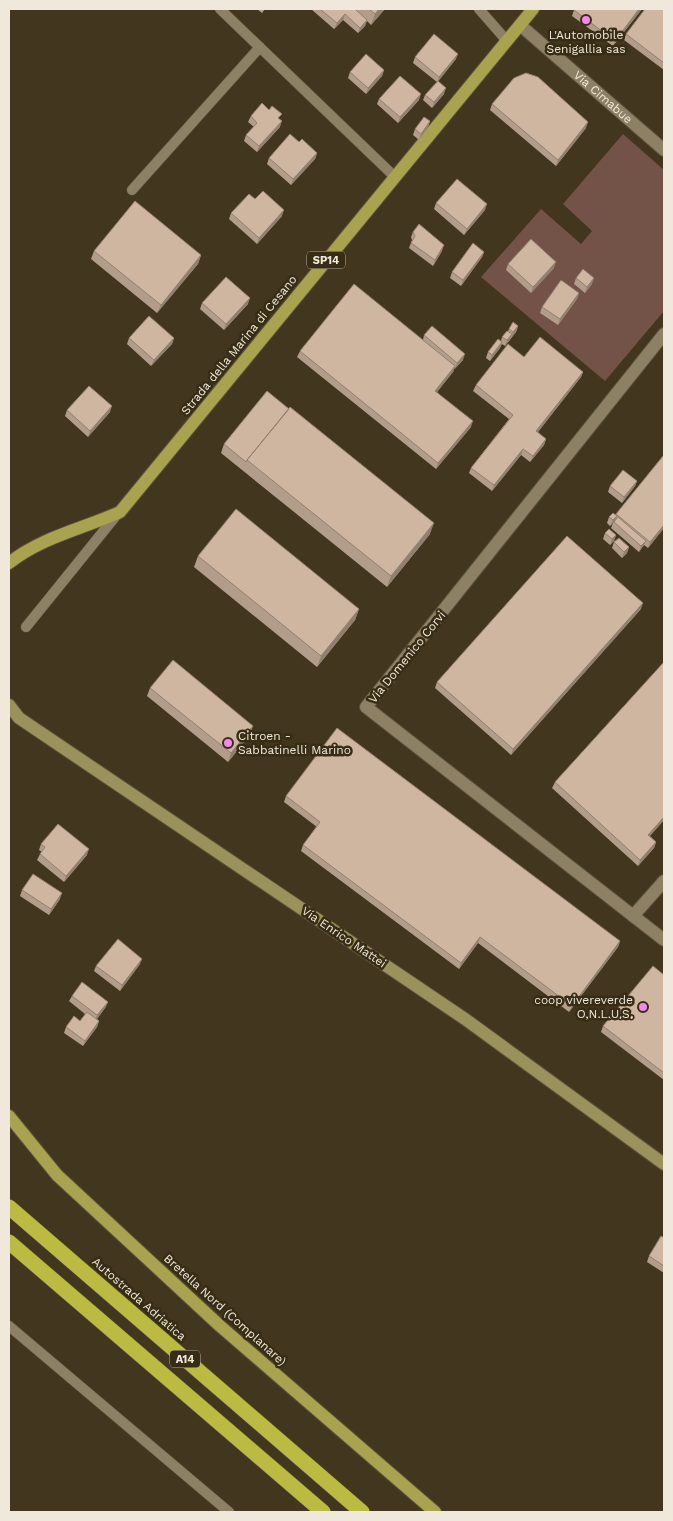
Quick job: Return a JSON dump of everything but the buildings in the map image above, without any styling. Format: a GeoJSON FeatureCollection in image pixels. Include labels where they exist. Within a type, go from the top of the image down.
{"type":"FeatureCollection","features":[{"type":"Feature","properties":{"kind":"highway","name":"Autostrada Adriatica"},"geometry":{"type":"LineString","coordinates":[[9,1207],[362,1512]]}},
{"type":"Feature","properties":{"kind":"highway","name":"A14"},"geometry":{"type":"LineString","coordinates":[[9,1242],[323,1512]]}},
{"type":"Feature","properties":{"kind":"main road","name":"Strada della Marina di Cesano"},"geometry":{"type":"LineString","coordinates":[[9,563],[27,549],[52,537],[95,523],[120,512],[533,9]]}},
{"type":"Feature","properties":{"kind":"main road","name":"Bretella Nord (Complanare)"},"geometry":{"type":"LineString","coordinates":[[9,1116],[57,1174],[206,1313],[435,1512]]}},
{"type":"Feature","properties":{"kind":"street","name":"Via Cimabue"},"geometry":{"type":"LineString","coordinates":[[520,25],[664,150]]}},
{"type":"Feature","properties":{"kind":"street","name":"Via Domenico Corvi"},"geometry":{"type":"LineString","coordinates":[[664,334],[366,707],[664,940]]}},
{"type":"Feature","properties":{"kind":"street","name":"Via Enrico Mattei"},"geometry":{"type":"LineString","coordinates":[[9,705],[14,716],[465,1019],[664,1164]]}},
{"type":"Feature","properties":{"kind":"street"},"geometry":{"type":"LineString","coordinates":[[633,916],[664,881]]}},
{"type":"Feature","properties":{"kind":"lane"},"geometry":{"type":"LineString","coordinates":[[220,9],[395,177]]}},
{"type":"Feature","properties":{"kind":"lane"},"geometry":{"type":"LineString","coordinates":[[479,9],[507,41]]}},
{"type":"Feature","properties":{"kind":"lane"},"geometry":{"type":"LineString","coordinates":[[132,190],[260,47]]}},
{"type":"Feature","properties":{"kind":"lane"},"geometry":{"type":"LineString","coordinates":[[26,627],[120,512]]}},
{"type":"Feature","properties":{"kind":"lane"},"geometry":{"type":"LineString","coordinates":[[9,1326],[228,1512]]}},
{"type":"Feature","properties":{"kind":"shaded area"},"geometry":{"type":"Polygon","coordinates":[[[623,134],[664,170],[664,311],[605,381],[481,277],[541,209],[581,244],[592,231],[563,204],[623,134]]]}},
{"type":"Feature","properties":{"kind":"place","name":"L'Automobile Senigallia sas"},"geometry":{"type":"Point","coordinates":[586,20]}},
{"type":"Feature","properties":{"kind":"place","name":"Citroen - Sabbatinelli Marino"},"geometry":{"type":"Point","coordinates":[228,743]}},
{"type":"Feature","properties":{"kind":"place","name":"coop vivereverde O,N.L.U.S."},"geometry":{"type":"Point","coordinates":[643,1007]}}]}
